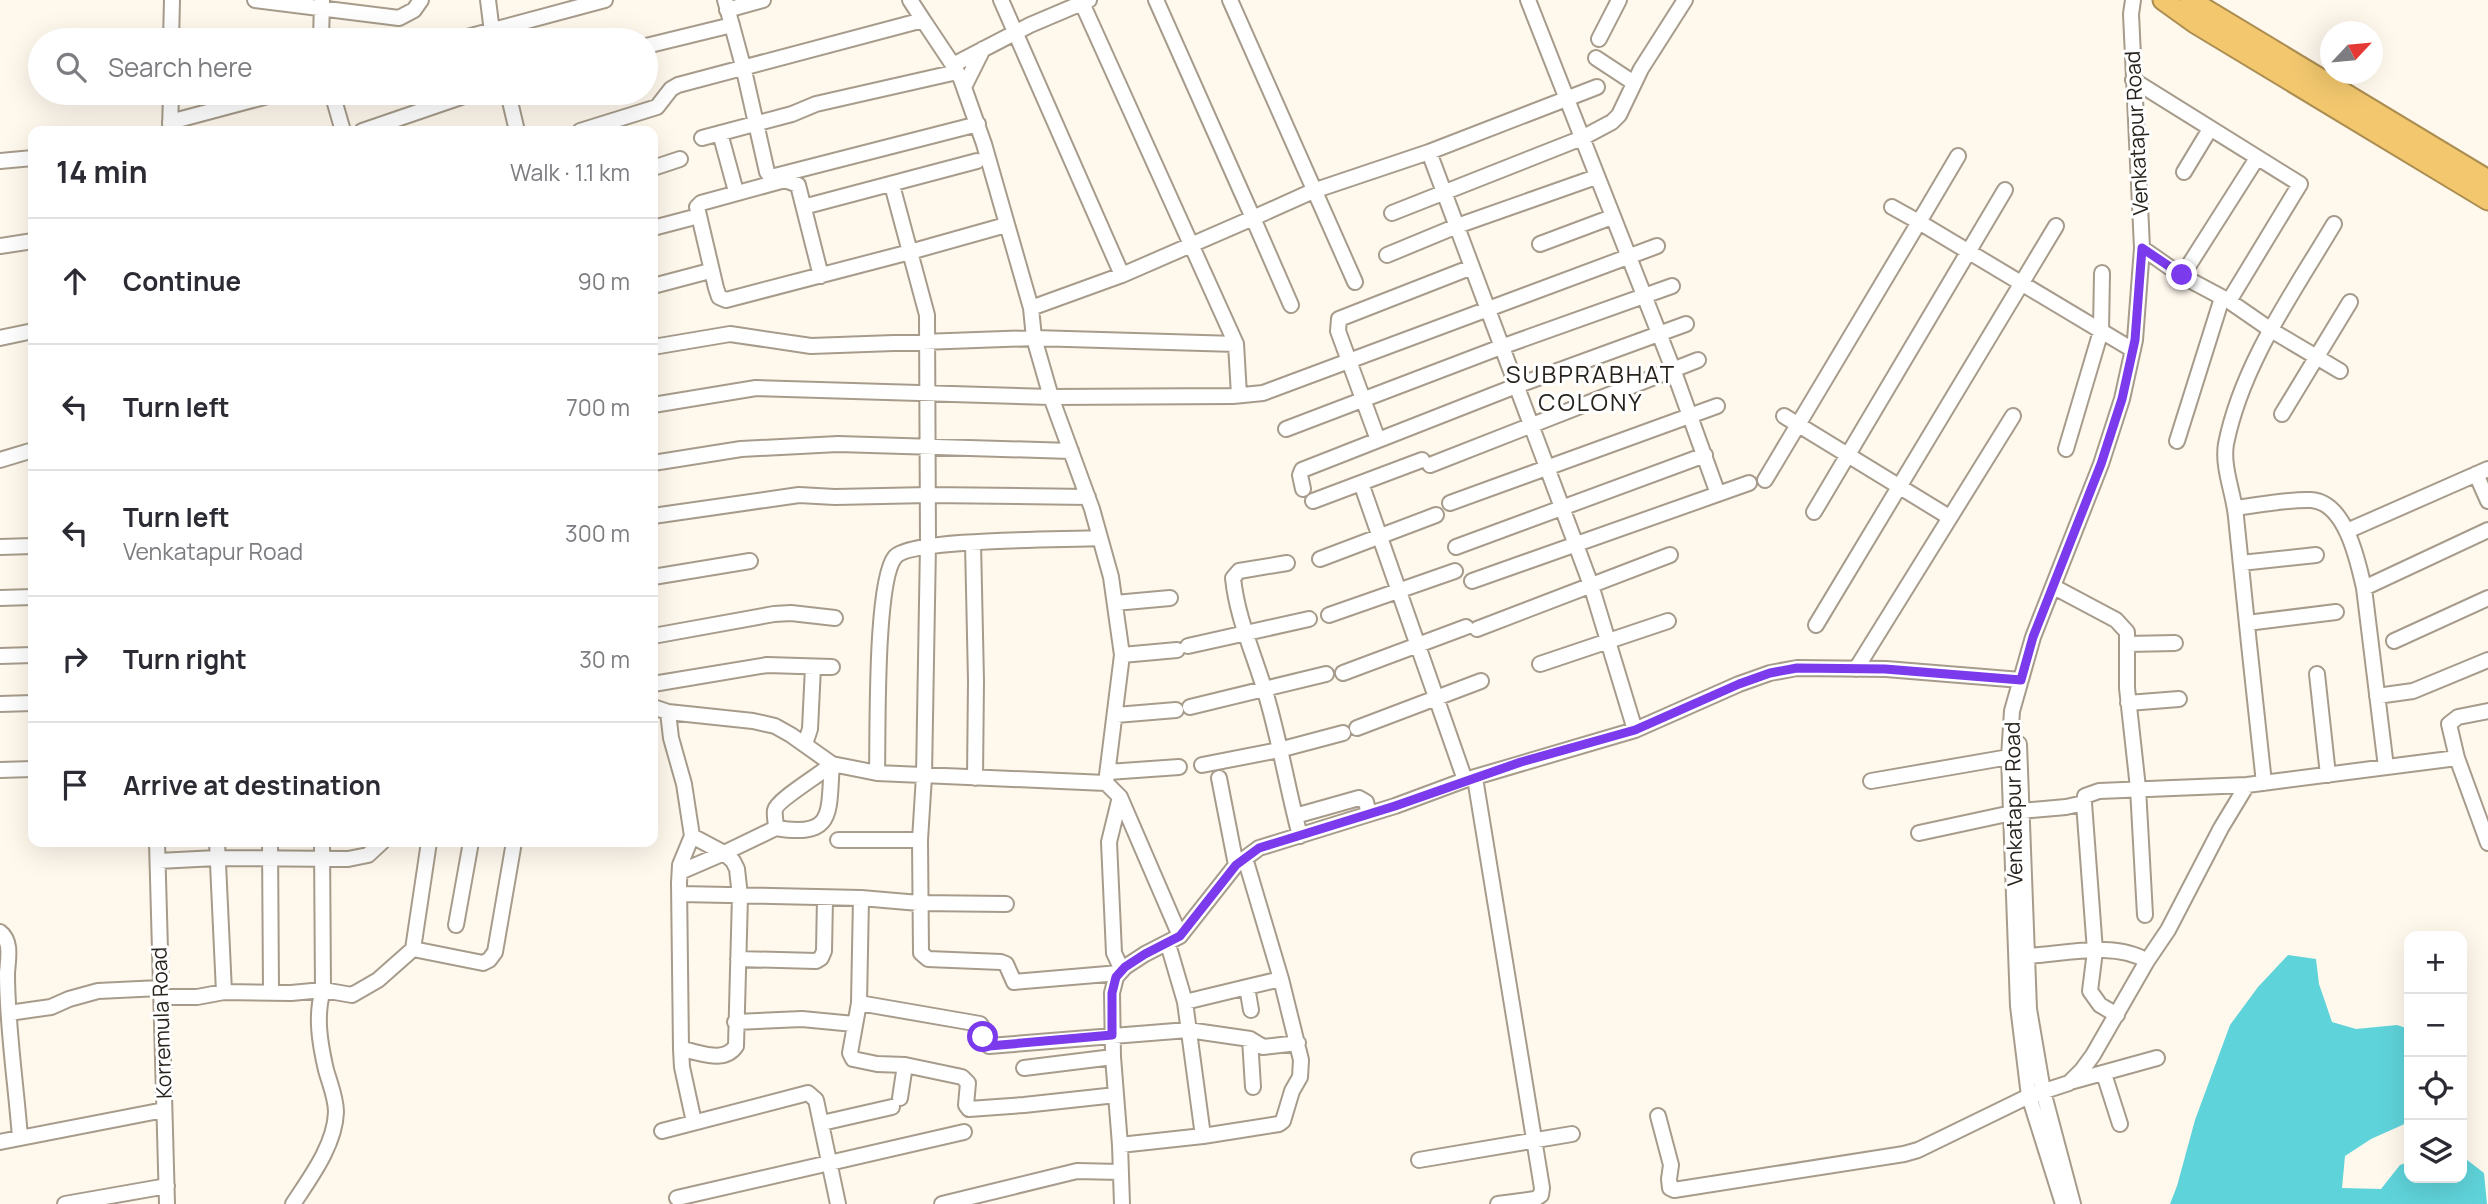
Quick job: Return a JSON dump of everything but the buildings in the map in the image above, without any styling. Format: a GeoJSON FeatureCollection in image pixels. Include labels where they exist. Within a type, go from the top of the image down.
{"type":"FeatureCollection","features":[{"type":"Feature","properties":{"kind":"highway"},"geometry":{"type":"LineString","coordinates":[[2163,0],[2195,23],[2420,149],[2488,180]]}},
{"type":"Feature","properties":{"kind":"highway"},"geometry":{"type":"LineString","coordinates":[[2190,0],[2420,149],[2488,200]]}},
{"type":"Feature","properties":{"kind":"street"},"geometry":{"type":"LineString","coordinates":[[172,0],[172,28]]}},
{"type":"Feature","properties":{"kind":"street"},"geometry":{"type":"LineString","coordinates":[[254,0],[322,5],[399,18],[414,10],[421,0]]}},
{"type":"Feature","properties":{"kind":"street"},"geometry":{"type":"LineString","coordinates":[[488,0],[491,28]]}},
{"type":"Feature","properties":{"kind":"street"},"geometry":{"type":"LineString","coordinates":[[515,28],[605,0]]}},
{"type":"Feature","properties":{"kind":"street"},"geometry":{"type":"LineString","coordinates":[[763,0],[726,5],[767,172],[771,177],[978,124]]}},
{"type":"Feature","properties":{"kind":"street"},"geometry":{"type":"LineString","coordinates":[[910,0],[955,69],[978,124],[1031,308],[1034,338],[1051,397],[1088,497],[1100,538],[1115,603],[1122,655],[1107,777],[1120,797],[1174,940],[1203,1136]]}},
{"type":"Feature","properties":{"kind":"street"},"geometry":{"type":"LineString","coordinates":[[1000,0],[1122,275]]}},
{"type":"Feature","properties":{"kind":"street"},"geometry":{"type":"LineString","coordinates":[[1156,0],[1292,304]]}},
{"type":"Feature","properties":{"kind":"street"},"geometry":{"type":"LineString","coordinates":[[1230,0],[1355,282]]}},
{"type":"Feature","properties":{"kind":"street"},"geometry":{"type":"LineString","coordinates":[[1528,0],[1673,369],[1718,495]]}},
{"type":"Feature","properties":{"kind":"street"},"geometry":{"type":"LineString","coordinates":[[1599,39],[1619,0]]}},
{"type":"Feature","properties":{"kind":"street"},"geometry":{"type":"LineString","coordinates":[[1392,213],[1582,138],[1612,122],[1619,115],[1634,83],[1685,0]]}},
{"type":"Feature","properties":{"kind":"street","name":"Venkatapur Road"},"geometry":{"type":"LineString","coordinates":[[2063,1204],[2018,1006],[2015,813],[2009,757],[2012,710],[2033,637],[2101,464],[2122,399],[2133,350],[2142,248],[2133,80],[2133,0]]}},
{"type":"Feature","properties":{"kind":"street"},"geometry":{"type":"LineString","coordinates":[[702,138],[792,114],[816,104],[955,69],[1014,32],[1085,2],[1236,344],[1239,395]]}},
{"type":"Feature","properties":{"kind":"street"},"geometry":{"type":"LineString","coordinates":[[321,28],[322,5]]}},
{"type":"Feature","properties":{"kind":"street"},"geometry":{"type":"LineString","coordinates":[[596,126],[657,107],[671,89],[678,85],[923,20]]}},
{"type":"Feature","properties":{"kind":"street"},"geometry":{"type":"LineString","coordinates":[[658,43],[732,25]]}},
{"type":"Feature","properties":{"kind":"street"},"geometry":{"type":"LineString","coordinates":[[964,87],[982,50]]}},
{"type":"Feature","properties":{"kind":"street"},"geometry":{"type":"LineString","coordinates":[[1596,58],[1634,83]]}},
{"type":"Feature","properties":{"kind":"street"},"geometry":{"type":"LineString","coordinates":[[2133,80],[2300,184],[2226,300],[2177,441]]}},
{"type":"Feature","properties":{"kind":"street"},"geometry":{"type":"LineString","coordinates":[[1031,308],[1122,275],[1314,191],[1429,152],[1597,87]]}},
{"type":"Feature","properties":{"kind":"street"},"geometry":{"type":"LineString","coordinates":[[170,126],[171,105]]}},
{"type":"Feature","properties":{"kind":"street"},"geometry":{"type":"LineString","coordinates":[[173,126],[241,105]]}},
{"type":"Feature","properties":{"kind":"street"},"geometry":{"type":"LineString","coordinates":[[335,105],[342,126]]}},
{"type":"Feature","properties":{"kind":"street"},"geometry":{"type":"LineString","coordinates":[[377,126],[438,105]]}},
{"type":"Feature","properties":{"kind":"street"},"geometry":{"type":"LineString","coordinates":[[511,105],[516,126]]}},
{"type":"Feature","properties":{"kind":"street"},"geometry":{"type":"LineString","coordinates":[[2184,172],[2210,129]]}},
{"type":"Feature","properties":{"kind":"street"},"geometry":{"type":"LineString","coordinates":[[720,132],[735,188]]}},
{"type":"Feature","properties":{"kind":"street"},"geometry":{"type":"LineString","coordinates":[[1429,152],[1591,585],[1635,730]]}},
{"type":"Feature","properties":{"kind":"street"},"geometry":{"type":"LineString","coordinates":[[1765,480],[1958,156]]}},
{"type":"Feature","properties":{"kind":"street"},"geometry":{"type":"LineString","coordinates":[[0,161],[28,158]]}},
{"type":"Feature","properties":{"kind":"street"},"geometry":{"type":"LineString","coordinates":[[2182,275],[2257,158]]}},
{"type":"Feature","properties":{"kind":"street"},"geometry":{"type":"LineString","coordinates":[[658,166],[680,159]]}},
{"type":"Feature","properties":{"kind":"street"},"geometry":{"type":"LineString","coordinates":[[807,206],[977,161]]}},
{"type":"Feature","properties":{"kind":"street"},"geometry":{"type":"LineString","coordinates":[[1387,255],[1457,226],[1596,177]]}},
{"type":"Feature","properties":{"kind":"street"},"geometry":{"type":"LineString","coordinates":[[821,276],[798,185],[793,182],[785,180],[773,183],[701,202],[697,206],[719,297],[726,300],[740,298],[910,252],[1006,225]]}},
{"type":"Feature","properties":{"kind":"street"},"geometry":{"type":"LineString","coordinates":[[892,185],[927,315],[929,495],[924,776],[920,839],[921,953],[925,959],[1001,962],[1006,964],[1013,982],[1121,972]]}},
{"type":"Feature","properties":{"kind":"street"},"geometry":{"type":"LineString","coordinates":[[1814,512],[2006,190]]}},
{"type":"Feature","properties":{"kind":"street"},"geometry":{"type":"LineString","coordinates":[[1892,207],[2133,350]]}},
{"type":"Feature","properties":{"kind":"street"},"geometry":{"type":"LineString","coordinates":[[1541,244],[1612,217]]}},
{"type":"Feature","properties":{"kind":"street"},"geometry":{"type":"LineString","coordinates":[[658,227],[691,218]]}},
{"type":"Feature","properties":{"kind":"street"},"geometry":{"type":"LineString","coordinates":[[2264,783],[2235,508],[2225,455],[2226,444],[2244,388],[2271,330],[2334,225]]}},
{"type":"Feature","properties":{"kind":"street"},"geometry":{"type":"LineString","coordinates":[[1816,625],[2056,226]]}},
{"type":"Feature","properties":{"kind":"street"},"geometry":{"type":"LineString","coordinates":[[0,246],[28,242]]}},
{"type":"Feature","properties":{"kind":"street"},"geometry":{"type":"LineString","coordinates":[[658,404],[756,388],[1051,397],[1239,395],[1266,392],[1657,246]]}},
{"type":"Feature","properties":{"kind":"street"},"geometry":{"type":"LineString","coordinates":[[2142,248],[2340,371]]}},
{"type":"Feature","properties":{"kind":"street"},"geometry":{"type":"LineString","coordinates":[[1378,440],[1338,331],[1339,319],[1472,267]]}},
{"type":"Feature","properties":{"kind":"street"},"geometry":{"type":"LineString","coordinates":[[658,285],[706,272]]}},
{"type":"Feature","properties":{"kind":"street"},"geometry":{"type":"LineString","coordinates":[[2066,449],[2101,331],[2102,273]]}},
{"type":"Feature","properties":{"kind":"street"},"geometry":{"type":"LineString","coordinates":[[1286,429],[1501,347],[1672,286]]}},
{"type":"Feature","properties":{"kind":"street"},"geometry":{"type":"LineString","coordinates":[[2282,414],[2350,302]]}},
{"type":"Feature","properties":{"kind":"street"},"geometry":{"type":"LineString","coordinates":[[1303,489],[1300,475],[1302,470],[1516,386],[1686,324]]}},
{"type":"Feature","properties":{"kind":"street"},"geometry":{"type":"LineString","coordinates":[[0,338],[28,332]]}},
{"type":"Feature","properties":{"kind":"street"},"geometry":{"type":"LineString","coordinates":[[658,346],[730,334],[811,346],[1034,338],[1236,344]]}},
{"type":"Feature","properties":{"kind":"street"},"geometry":{"type":"LineString","coordinates":[[1313,501],[1532,425],[1698,360]]}},
{"type":"Feature","properties":{"kind":"street"},"geometry":{"type":"LineString","coordinates":[[1450,503],[1717,406]]}},
{"type":"Feature","properties":{"kind":"street"},"geometry":{"type":"LineString","coordinates":[[1784,415],[1950,517]]}},
{"type":"Feature","properties":{"kind":"street"},"geometry":{"type":"LineString","coordinates":[[1856,669],[2013,416]]}},
{"type":"Feature","properties":{"kind":"street"},"geometry":{"type":"LineString","coordinates":[[658,462],[741,449],[838,444],[1070,451]]}},
{"type":"Feature","properties":{"kind":"street"},"geometry":{"type":"LineString","coordinates":[[0,460],[28,452]]}},
{"type":"Feature","properties":{"kind":"street"},"geometry":{"type":"LineString","coordinates":[[1456,547],[1705,456]]}},
{"type":"Feature","properties":{"kind":"street"},"geometry":{"type":"LineString","coordinates":[[2347,531],[2482,471],[2488,501]]}},
{"type":"Feature","properties":{"kind":"street"},"geometry":{"type":"LineString","coordinates":[[1361,483],[1416,645],[1470,779],[1542,1188],[1541,1195],[1535,1199],[1498,1204]]}},
{"type":"Feature","properties":{"kind":"street"},"geometry":{"type":"LineString","coordinates":[[1472,581],[1749,483]]}},
{"type":"Feature","properties":{"kind":"street"},"geometry":{"type":"LineString","coordinates":[[658,515],[799,495],[1088,497]]}},
{"type":"Feature","properties":{"kind":"street"},"geometry":{"type":"LineString","coordinates":[[2235,508],[2314,500],[2333,511],[2347,531],[2355,549],[2364,588],[2386,767]]}},
{"type":"Feature","properties":{"kind":"street"},"geometry":{"type":"LineString","coordinates":[[1320,559],[1436,515]]}},
{"type":"Feature","properties":{"kind":"street"},"geometry":{"type":"LineString","coordinates":[[2364,588],[2488,530]]}},
{"type":"Feature","properties":{"kind":"street"},"geometry":{"type":"LineString","coordinates":[[877,773],[881,618],[886,584],[894,558],[905,550],[928,545],[1100,538]]}},
{"type":"Feature","properties":{"kind":"street"},"geometry":{"type":"LineString","coordinates":[[973,543],[975,778]]}},
{"type":"Feature","properties":{"kind":"street"},"geometry":{"type":"LineString","coordinates":[[0,547],[28,547]]}},
{"type":"Feature","properties":{"kind":"street"},"geometry":{"type":"LineString","coordinates":[[1343,673],[1670,555]]}},
{"type":"Feature","properties":{"kind":"street"},"geometry":{"type":"LineString","coordinates":[[2241,563],[2316,555]]}},
{"type":"Feature","properties":{"kind":"street"},"geometry":{"type":"LineString","coordinates":[[658,576],[750,561]]}},
{"type":"Feature","properties":{"kind":"street"},"geometry":{"type":"LineString","coordinates":[[1287,563],[1236,573],[1233,578],[1245,633],[1265,690],[1300,836]]}},
{"type":"Feature","properties":{"kind":"street"},"geometry":{"type":"LineString","coordinates":[[1329,615],[1455,571]]}},
{"type":"Feature","properties":{"kind":"street"},"geometry":{"type":"LineString","coordinates":[[2054,587],[2116,620],[2127,632],[2128,703],[2138,788],[2145,915]]}},
{"type":"Feature","properties":{"kind":"street"},"geometry":{"type":"LineString","coordinates":[[0,598],[28,597]]}},
{"type":"Feature","properties":{"kind":"street"},"geometry":{"type":"LineString","coordinates":[[1115,603],[1170,598]]}},
{"type":"Feature","properties":{"kind":"street"},"geometry":{"type":"LineString","coordinates":[[2394,641],[2488,598]]}},
{"type":"Feature","properties":{"kind":"street"},"geometry":{"type":"LineString","coordinates":[[2247,624],[2336,612]]}},
{"type":"Feature","properties":{"kind":"street"},"geometry":{"type":"LineString","coordinates":[[658,635],[774,614],[791,613],[835,618]]}},
{"type":"Feature","properties":{"kind":"street"},"geometry":{"type":"LineString","coordinates":[[1122,655],[1182,648],[1309,619]]}},
{"type":"Feature","properties":{"kind":"street"},"geometry":{"type":"LineString","coordinates":[[1540,664],[1668,621]]}},
{"type":"Feature","properties":{"kind":"street"},"geometry":{"type":"LineString","coordinates":[[2127,644],[2175,643]]}},
{"type":"Feature","properties":{"kind":"street"},"geometry":{"type":"LineString","coordinates":[[0,656],[28,655]]}},
{"type":"Feature","properties":{"kind":"street"},"geometry":{"type":"LineString","coordinates":[[2377,696],[2413,691],[2488,660]]}},
{"type":"Feature","properties":{"kind":"street"},"geometry":{"type":"LineString","coordinates":[[658,683],[767,665],[832,667]]}},
{"type":"Feature","properties":{"kind":"street"},"geometry":{"type":"LineString","coordinates":[[805,744],[810,729],[813,667]]}},
{"type":"Feature","properties":{"kind":"street"},"geometry":{"type":"LineString","coordinates":[[1122,1204],[1112,1057],[1112,993],[1121,972],[1145,954],[1174,940],[1241,862],[1259,848],[1470,779],[1635,730],[1739,684],[1770,673],[1797,668],[1885,669],[2020,685],[2022,710],[2015,813],[2036,1094],[2073,1204]]}},
{"type":"Feature","properties":{"kind":"street"},"geometry":{"type":"LineString","coordinates":[[1116,715],[1183,709],[1326,674]]}},
{"type":"Feature","properties":{"kind":"street"},"geometry":{"type":"LineString","coordinates":[[2317,674],[2328,775]]}},
{"type":"Feature","properties":{"kind":"street"},"geometry":{"type":"LineString","coordinates":[[1357,728],[1481,681]]}},
{"type":"Feature","properties":{"kind":"street"},"geometry":{"type":"LineString","coordinates":[[2128,703],[2179,699]]}},
{"type":"Feature","properties":{"kind":"street"},"geometry":{"type":"LineString","coordinates":[[0,704],[28,703]]}},
{"type":"Feature","properties":{"kind":"street"},"geometry":{"type":"LineString","coordinates":[[658,709],[775,726],[832,764],[877,773],[975,778],[1107,777],[1179,767]]}},
{"type":"Feature","properties":{"kind":"street"},"geometry":{"type":"LineString","coordinates":[[2488,711],[2458,717],[2449,724],[2457,758],[2488,844]]}},
{"type":"Feature","properties":{"kind":"street"},"geometry":{"type":"LineString","coordinates":[[668,712],[692,836],[680,865],[681,1049],[682,1067],[694,1122]]}},
{"type":"Feature","properties":{"kind":"street"},"geometry":{"type":"LineString","coordinates":[[1202,765],[1279,750],[1343,733]]}},
{"type":"Feature","properties":{"kind":"street"},"geometry":{"type":"LineString","coordinates":[[1871,781],[2009,757]]}},
{"type":"Feature","properties":{"kind":"street"},"geometry":{"type":"LineString","coordinates":[[2117,1015],[2099,1005],[2090,991],[2095,951],[2085,796],[2094,792],[2138,788],[2247,785],[2457,758]]}},
{"type":"Feature","properties":{"kind":"street"},"geometry":{"type":"LineString","coordinates":[[680,872],[776,828],[800,832],[821,825],[828,807],[832,764]]}},
{"type":"Feature","properties":{"kind":"street"},"geometry":{"type":"LineString","coordinates":[[776,828],[775,810],[781,800],[832,764]]}},
{"type":"Feature","properties":{"kind":"street"},"geometry":{"type":"LineString","coordinates":[[0,770],[28,769]]}},
{"type":"Feature","properties":{"kind":"street"},"geometry":{"type":"LineString","coordinates":[[1120,1145],[1266,1127],[1283,1121],[1292,1091],[1300,1077],[1298,1043],[1281,979],[1241,862],[1219,778]]}},
{"type":"Feature","properties":{"kind":"street"},"geometry":{"type":"LineString","coordinates":[[2068,1083],[2093,1055],[2168,930],[2221,828],[2247,785]]}},
{"type":"Feature","properties":{"kind":"street"},"geometry":{"type":"LineString","coordinates":[[1120,797],[1109,842],[1114,953],[1121,972]]}},
{"type":"Feature","properties":{"kind":"street"},"geometry":{"type":"LineString","coordinates":[[1295,816],[1359,798],[1366,802],[1369,814]]}},
{"type":"Feature","properties":{"kind":"street"},"geometry":{"type":"LineString","coordinates":[[1919,832],[2084,803]]}},
{"type":"Feature","properties":{"kind":"street"},"geometry":{"type":"LineString","coordinates":[[681,1049],[719,1056],[727,1055],[736,1046],[740,896],[737,869],[724,853],[692,836]]}},
{"type":"Feature","properties":{"kind":"street"},"geometry":{"type":"LineString","coordinates":[[838,840],[920,839]]}},
{"type":"Feature","properties":{"kind":"street","name":"Korremula Road"},"geometry":{"type":"LineString","coordinates":[[157,847],[167,1204]]}},
{"type":"Feature","properties":{"kind":"street"},"geometry":{"type":"LineString","coordinates":[[217,847],[224,992]]}},
{"type":"Feature","properties":{"kind":"street"},"geometry":{"type":"LineString","coordinates":[[270,847],[271,991]]}},
{"type":"Feature","properties":{"kind":"street"},"geometry":{"type":"LineString","coordinates":[[293,1204],[309,1181],[334,1129],[336,1111],[319,1026],[318,1005],[323,990],[322,847]]}},
{"type":"Feature","properties":{"kind":"street"},"geometry":{"type":"LineString","coordinates":[[158,861],[218,858],[348,859],[368,855],[378,847]]}},
{"type":"Feature","properties":{"kind":"street"},"geometry":{"type":"LineString","coordinates":[[9,1013],[51,1007],[98,991],[197,997],[224,992],[323,990],[352,995],[378,980],[413,949],[428,847]]}},
{"type":"Feature","properties":{"kind":"street"},"geometry":{"type":"LineString","coordinates":[[456,925],[470,847]]}},
{"type":"Feature","properties":{"kind":"street"},"geometry":{"type":"LineString","coordinates":[[413,949],[483,963],[489,960],[495,952],[513,847]]}},
{"type":"Feature","properties":{"kind":"street"},"geometry":{"type":"LineString","coordinates":[[681,894],[1006,904]]}},
{"type":"Feature","properties":{"kind":"street"},"geometry":{"type":"LineString","coordinates":[[738,959],[817,961],[824,951],[825,898]]}},
{"type":"Feature","properties":{"kind":"street"},"geometry":{"type":"LineString","coordinates":[[861,898],[859,1003],[850,1053],[853,1059],[877,1064],[905,1065],[962,1077],[968,1083],[966,1105],[969,1109],[1116,1095]]}},
{"type":"Feature","properties":{"kind":"street"},"geometry":{"type":"LineString","coordinates":[[0,932],[5,936],[8,945],[4,998],[9,1013],[7,1068],[20,1138]]}},
{"type":"Feature","properties":{"kind":"street"},"geometry":{"type":"LineString","coordinates":[[2027,956],[2113,950],[2135,953],[2147,961]]}},
{"type":"Feature","properties":{"kind":"street"},"geometry":{"type":"LineString","coordinates":[[1185,1002],[1281,979]]}},
{"type":"Feature","properties":{"kind":"street"},"geometry":{"type":"LineString","coordinates":[[1247,987],[1251,1010]]}},
{"type":"Feature","properties":{"kind":"street"},"geometry":{"type":"LineString","coordinates":[[859,1003],[980,1024],[984,1030],[984,1042],[989,1046],[1188,1030],[1250,1039],[1263,1047],[1298,1043]]}},
{"type":"Feature","properties":{"kind":"street"},"geometry":{"type":"LineString","coordinates":[[735,1022],[802,1019],[855,1024]]}},
{"type":"Feature","properties":{"kind":"street"},"geometry":{"type":"LineString","coordinates":[[1250,1039],[1253,1087]]}},
{"type":"Feature","properties":{"kind":"street"},"geometry":{"type":"LineString","coordinates":[[1024,1068],[1112,1057]]}},
{"type":"Feature","properties":{"kind":"street"},"geometry":{"type":"LineString","coordinates":[[1658,1116],[1671,1165],[1670,1188],[1674,1191],[1904,1154],[1918,1150],[2036,1094],[2157,1058]]}},
{"type":"Feature","properties":{"kind":"street"},"geometry":{"type":"LineString","coordinates":[[821,1124],[896,1103],[905,1065]]}},
{"type":"Feature","properties":{"kind":"street"},"geometry":{"type":"LineString","coordinates":[[2104,1074],[2120,1125]]}},
{"type":"Feature","properties":{"kind":"street"},"geometry":{"type":"LineString","coordinates":[[662,1131],[808,1093],[816,1100],[838,1204]]}},
{"type":"Feature","properties":{"kind":"street"},"geometry":{"type":"LineString","coordinates":[[0,1142],[164,1110]]}},
{"type":"Feature","properties":{"kind":"street"},"geometry":{"type":"LineString","coordinates":[[677,1198],[964,1132]]}},
{"type":"Feature","properties":{"kind":"street"},"geometry":{"type":"LineString","coordinates":[[1419,1160],[1572,1134]]}},
{"type":"Feature","properties":{"kind":"street"},"geometry":{"type":"LineString","coordinates":[[942,1204],[1077,1171],[1120,1172]]}},
{"type":"Feature","properties":{"kind":"street"},"geometry":{"type":"LineString","coordinates":[[65,1204],[89,1202],[167,1186]]}},
{"type":"Feature","properties":{"kind":"water"},"geometry":{"type":"Polygon","coordinates":[[[2288,955],[2316,959],[2319,984],[2332,1022],[2356,1029],[2397,1025],[2404,1027],[2404,1124],[2371,1139],[2345,1156],[2342,1188],[2381,1189],[2404,1164],[2404,1183],[2467,1183],[2467,1160],[2484,1173],[2487,1204],[2170,1204],[2195,1120],[2230,1025],[2258,987],[2288,955]]]}},
{"type":"Feature","properties":{"kind":"district","name":"SUBPRABHAT COLONY"},"geometry":{"type":"Point","coordinates":[1591,387]}},
{"type":"Feature","properties":{"kind":"route"},"geometry":{"type":"LineString","coordinates":[[983,1037],[989,1046],[1112,1035],[1112,993],[1116,977],[1125,967],[1145,954],[1180,936],[1236,865],[1259,848],[1395,806],[1521,762],[1635,730],[1770,673],[1797,668],[1885,669],[2021,680],[2033,637],[2101,464],[2122,399],[2135,340],[2142,248],[2182,275]]}}]}
